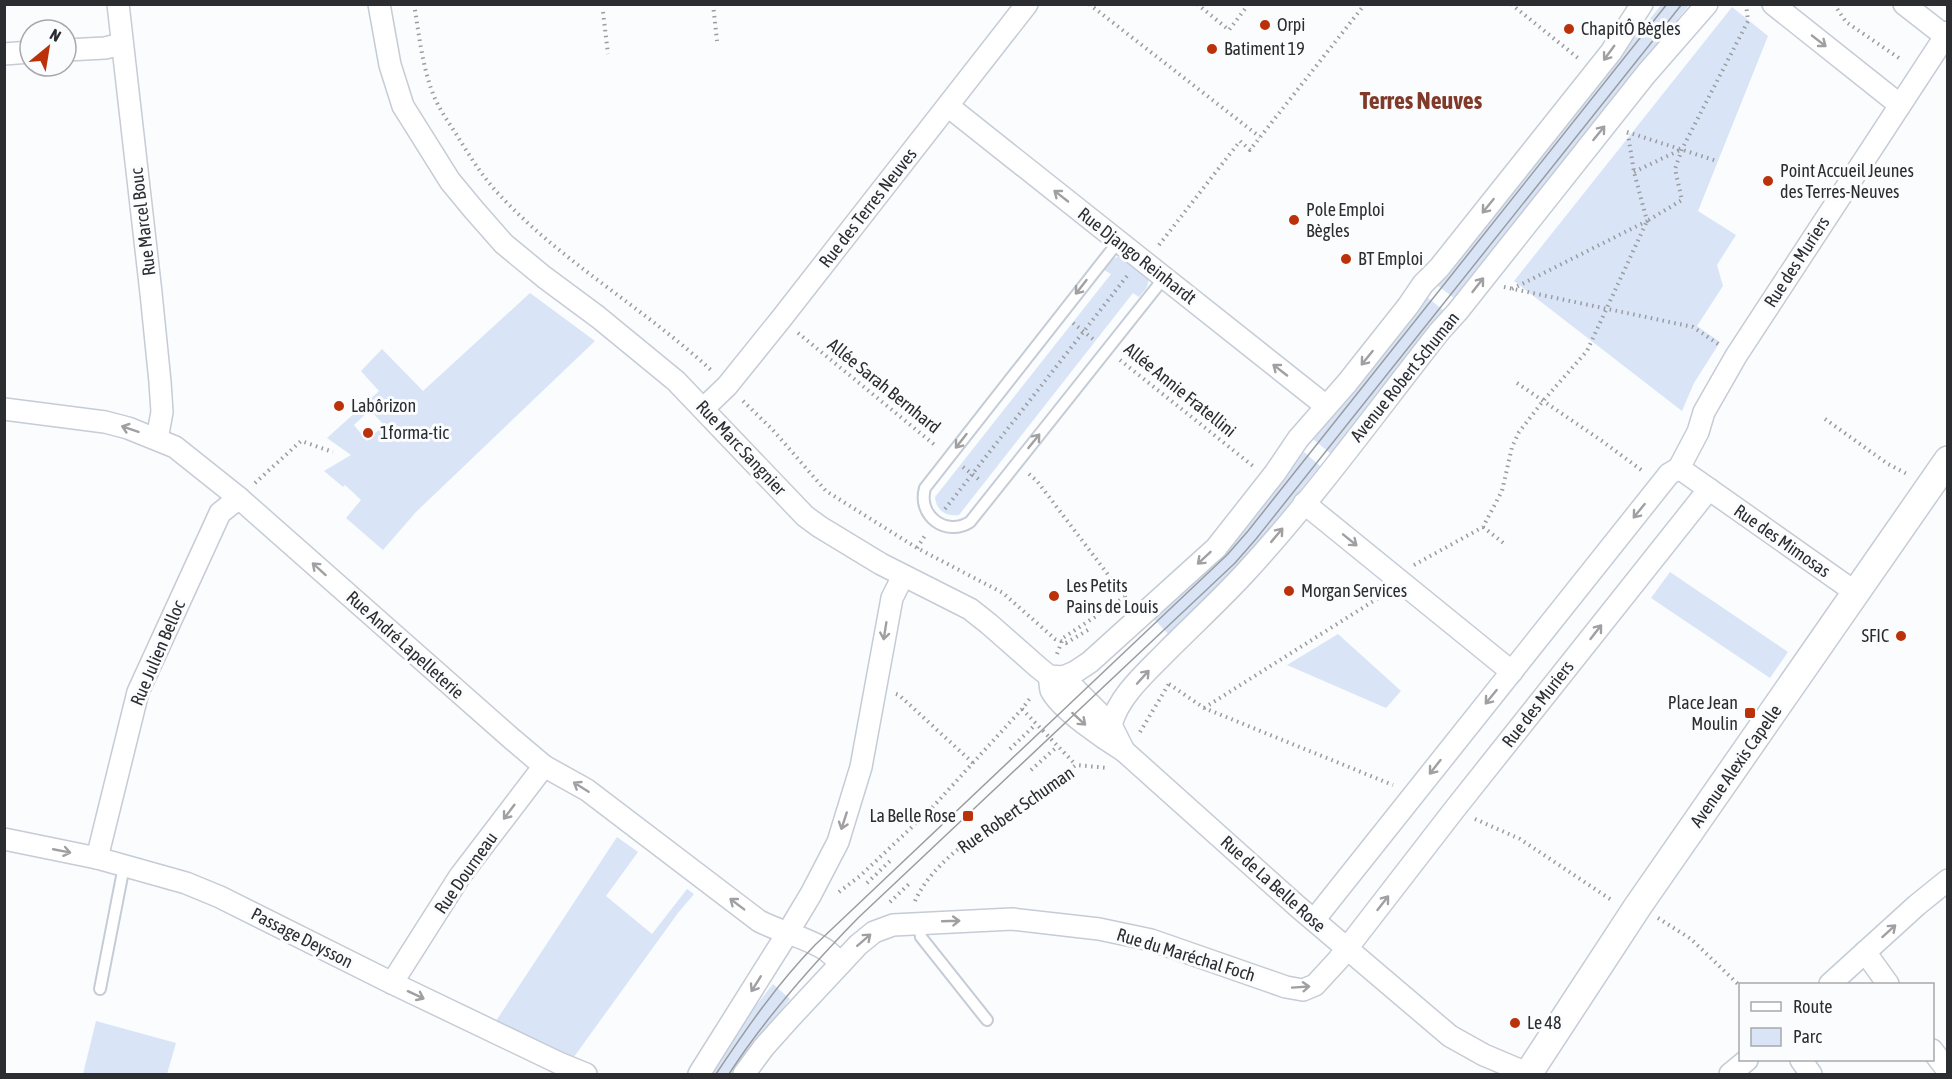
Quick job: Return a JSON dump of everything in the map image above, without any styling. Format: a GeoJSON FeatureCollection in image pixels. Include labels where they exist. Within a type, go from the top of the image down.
{"type":"FeatureCollection","features":[{"type":"Feature","properties":{"kind":"street","name":"Rue Marcel Bouc"},"geometry":{"type":"LineString","coordinates":[[118,4],[158,360],[162,412],[157,439]]}},
{"type":"Feature","properties":{"kind":"street","name":"Rue Marc Sangnier"},"geometry":{"type":"LineString","coordinates":[[379,4],[390,66],[403,106],[414,127],[456,188],[504,244],[676,381],[805,516],[842,541],[903,576]]}},
{"type":"Feature","properties":{"kind":"street","name":"Rue des Terres Neuves"},"geometry":{"type":"LineString","coordinates":[[704,408],[727,386],[1028,4]]}},
{"type":"Feature","properties":{"kind":"street","name":"Avenue Robert Schuman"},"geometry":{"type":"LineString","coordinates":[[1111,725],[1114,713],[1126,695],[1245,572],[1304,503],[1646,74],[1707,4]]}},
{"type":"Feature","properties":{"kind":"street"},"geometry":{"type":"LineString","coordinates":[[1773,4],[1900,105]]}},
{"type":"Feature","properties":{"kind":"street"},"geometry":{"type":"LineString","coordinates":[[1905,4],[1946,34]]}},
{"type":"Feature","properties":{"kind":"street"},"geometry":{"type":"LineString","coordinates":[[1056,676],[1075,672],[1090,662],[1216,548],[1275,473],[1298,439],[1354,375],[1423,284],[1611,52],[1642,5]]}},
{"type":"Feature","properties":{"kind":"street","name":"Rue des Muriers"},"geometry":{"type":"LineString","coordinates":[[1314,920],[1669,474],[1679,468],[1698,432],[1704,412],[1736,356],[1946,34]]}},
{"type":"Feature","properties":{"kind":"street"},"geometry":{"type":"LineString","coordinates":[[78,49],[105,48],[122,44]]}},
{"type":"Feature","properties":{"kind":"street","name":"Rue Django Reinhardt"},"geometry":{"type":"LineString","coordinates":[[948,106],[1326,406]]}},
{"type":"Feature","properties":{"kind":"street","name":"Rue André Lapelleterie"},"geometry":{"type":"LineString","coordinates":[[4,409],[105,422],[175,447],[239,498],[544,766],[586,790],[759,921],[821,948],[841,963]]}},
{"type":"Feature","properties":{"kind":"street","name":"Avenue Alexis Capelle"},"geometry":{"type":"LineString","coordinates":[[1528,1074],[1638,906],[1947,460]]}},
{"type":"Feature","properties":{"kind":"street"},"geometry":{"type":"LineString","coordinates":[[1679,468],[1709,489]]}},
{"type":"Feature","properties":{"kind":"street","name":"Rue des Muriers"},"geometry":{"type":"LineString","coordinates":[[1347,949],[1454,810],[1709,489]]}},
{"type":"Feature","properties":{"kind":"street","name":"Rue des Mimosas"},"geometry":{"type":"LineString","coordinates":[[1709,489],[1855,592]]}},
{"type":"Feature","properties":{"kind":"street","name":"Rue Julien Belloc"},"geometry":{"type":"LineString","coordinates":[[97,858],[138,692],[220,513],[239,498]]}},
{"type":"Feature","properties":{"kind":"street"},"geometry":{"type":"LineString","coordinates":[[1304,503],[1512,672]]}},
{"type":"Feature","properties":{"kind":"street"},"geometry":{"type":"LineString","coordinates":[[699,1074],[811,894],[838,842],[861,767],[892,598],[903,576]]}},
{"type":"Feature","properties":{"kind":"street","name":"Rue de La Belle Rose"},"geometry":{"type":"LineString","coordinates":[[903,576],[970,609],[1056,676],[1111,725],[1124,751]]}},
{"type":"Feature","properties":{"kind":"street","name":"Rue de La Belle Rose"},"geometry":{"type":"LineString","coordinates":[[1056,676],[1051,689],[1058,699],[1100,737],[1124,751],[1347,949],[1425,1015],[1461,1044],[1528,1074]]}},
{"type":"Feature","properties":{"kind":"street","name":"Rue Dourneau"},"geometry":{"type":"LineString","coordinates":[[392,984],[460,876],[544,766]]}},
{"type":"Feature","properties":{"kind":"street","name":"Passage Deysson"},"geometry":{"type":"LineString","coordinates":[[4,840],[97,858],[186,883],[220,897],[392,984],[559,1064],[586,1074]]}},
{"type":"Feature","properties":{"kind":"street"},"geometry":{"type":"LineString","coordinates":[[1831,983],[1947,880]]}},
{"type":"Feature","properties":{"kind":"street","name":"Rue du Maréchal Foch"},"geometry":{"type":"LineString","coordinates":[[744,1074],[764,1047],[841,963],[874,932],[917,913],[1012,919],[1100,929],[1151,940],[1286,987],[1303,990],[1315,985],[1347,949]]}},
{"type":"Feature","properties":{"kind":"street"},"geometry":{"type":"LineString","coordinates":[[1865,952],[1887,983]]}},
{"type":"Feature","properties":{"kind":"street"},"geometry":{"type":"LineString","coordinates":[[1934,1053],[1945,1067],[1947,1066]]}},
{"type":"Feature","properties":{"kind":"street"},"geometry":{"type":"LineString","coordinates":[[1730,1074],[1745,1061]]}},
{"type":"Feature","properties":{"kind":"street"},"geometry":{"type":"LineString","coordinates":[[1802,1061],[1811,1074]]}},
{"type":"Feature","properties":{"kind":"lane"},"geometry":{"type":"LineString","coordinates":[[1118,242],[925,488],[923,497],[930,517],[951,527],[962,527],[970,522],[1164,278]]}},
{"type":"Feature","properties":{"kind":"lane"},"geometry":{"type":"LineString","coordinates":[[100,989],[124,866]]}},
{"type":"Feature","properties":{"kind":"lane"},"geometry":{"type":"LineString","coordinates":[[917,913],[921,938],[987,1020]]}},
{"type":"Feature","properties":{"kind":"path"},"geometry":{"type":"LineString","coordinates":[[414,4],[424,63],[435,98],[474,162],[493,188],[519,215],[554,247],[674,339],[727,386],[771,429],[826,491],[917,548],[1002,593],[1062,643],[1063,638],[1125,597],[1037,481],[1016,464]]}},
{"type":"Feature","properties":{"kind":"path"},"geometry":{"type":"LineString","coordinates":[[713,4],[717,41]]}},
{"type":"Feature","properties":{"kind":"path"},"geometry":{"type":"LineString","coordinates":[[1089,4],[1260,136]]}},
{"type":"Feature","properties":{"kind":"path"},"geometry":{"type":"LineString","coordinates":[[1197,4],[1229,30],[1245,9]]}},
{"type":"Feature","properties":{"kind":"path"},"geometry":{"type":"LineString","coordinates":[[917,548],[1140,259],[1148,250],[1157,248],[1240,141],[1250,150],[1365,4]]}},
{"type":"Feature","properties":{"kind":"path"},"geometry":{"type":"LineString","coordinates":[[1511,4],[1581,61]]}},
{"type":"Feature","properties":{"kind":"path"},"geometry":{"type":"LineString","coordinates":[[1511,290],[1647,221],[1682,200],[1675,169],[1682,149],[1748,21],[1746,4]]}},
{"type":"Feature","properties":{"kind":"path"},"geometry":{"type":"LineString","coordinates":[[1834,4],[1846,22],[1899,57]]}},
{"type":"Feature","properties":{"kind":"path"},"geometry":{"type":"LineString","coordinates":[[603,12],[608,54]]}},
{"type":"Feature","properties":{"kind":"path"},"geometry":{"type":"LineString","coordinates":[[1169,684],[1204,708],[1386,593],[1408,567],[1484,527],[1502,491],[1512,447],[1519,432],[1587,351],[1647,221],[1626,131],[1717,161]]}},
{"type":"Feature","properties":{"kind":"path"},"geometry":{"type":"LineString","coordinates":[[1634,172],[1682,149]]}},
{"type":"Feature","properties":{"kind":"path"},"geometry":{"type":"LineString","coordinates":[[1500,284],[1511,290],[1693,327],[1736,356]]}},
{"type":"Feature","properties":{"kind":"path","name":"Allée Annie Fratellini"},"geometry":{"type":"LineString","coordinates":[[1061,314],[1246,461]]}},
{"type":"Feature","properties":{"kind":"path","name":"Allée Sarah Bernhard"},"geometry":{"type":"LineString","coordinates":[[802,336],[993,492]]}},
{"type":"Feature","properties":{"kind":"path"},"geometry":{"type":"LineString","coordinates":[[1517,383],[1647,474]]}},
{"type":"Feature","properties":{"kind":"path"},"geometry":{"type":"LineString","coordinates":[[1825,419],[1927,489]]}},
{"type":"Feature","properties":{"kind":"path"},"geometry":{"type":"LineString","coordinates":[[239,498],[301,441],[333,452]]}},
{"type":"Feature","properties":{"kind":"path"},"geometry":{"type":"LineString","coordinates":[[1484,527],[1506,546]]}},
{"type":"Feature","properties":{"kind":"path"},"geometry":{"type":"LineString","coordinates":[[1139,735],[1172,676]]}},
{"type":"Feature","properties":{"kind":"path"},"geometry":{"type":"LineString","coordinates":[[892,694],[899,695],[974,763]]}},
{"type":"Feature","properties":{"kind":"path"},"geometry":{"type":"LineString","coordinates":[[860,876],[930,810],[1030,699]]}},
{"type":"Feature","properties":{"kind":"path"},"geometry":{"type":"LineString","coordinates":[[1022,709],[1076,765]]}},
{"type":"Feature","properties":{"kind":"path"},"geometry":{"type":"LineString","coordinates":[[1010,749],[1036,724]]}},
{"type":"Feature","properties":{"kind":"path"},"geometry":{"type":"LineString","coordinates":[[1031,770],[1058,746]]}},
{"type":"Feature","properties":{"kind":"path","name":"Rue Robert Schuman"},"geometry":{"type":"LineString","coordinates":[[917,913],[921,889],[932,874],[970,840],[1076,765],[1108,768]]}},
{"type":"Feature","properties":{"kind":"path"},"geometry":{"type":"LineString","coordinates":[[867,883],[891,860]]}},
{"type":"Feature","properties":{"kind":"path"},"geometry":{"type":"LineString","coordinates":[[887,904],[911,882]]}},
{"type":"Feature","properties":{"kind":"path"},"geometry":{"type":"LineString","coordinates":[[1638,906],[1691,939],[1739,985]]}},
{"type":"Feature","properties":{"kind":"green space"},"geometry":{"type":"Polygon","coordinates":[[[1661,5],[1689,5],[1454,298],[1437,285],[1661,5]]]}},
{"type":"Feature","properties":{"kind":"green space"},"geometry":{"type":"Polygon","coordinates":[[[1732,7],[1768,36],[1698,211],[1736,235],[1717,265],[1723,286],[1697,326],[1720,342],[1694,383],[1682,411],[1514,281],[1732,7]]]}},
{"type":"Feature","properties":{"kind":"green space"},"geometry":{"type":"Polygon","coordinates":[[[1123,256],[1147,275],[1148,285],[1145,290],[1139,297],[1133,293],[959,515],[942,512],[937,506],[935,497],[1111,274],[1104,270],[1113,259],[1123,256]]]}},
{"type":"Feature","properties":{"kind":"green space"},"geometry":{"type":"Polygon","coordinates":[[[530,293],[595,341],[416,512],[383,550],[346,518],[361,500],[345,485],[343,487],[324,471],[351,455],[327,438],[379,391],[361,371],[382,349],[423,391],[530,293]],[[370,410],[354,425],[367,441],[384,425],[370,410]]]}},
{"type":"Feature","properties":{"kind":"green space"},"geometry":{"type":"Polygon","coordinates":[[[1427,297],[1444,311],[1331,454],[1313,439],[1427,297]]]}},
{"type":"Feature","properties":{"kind":"green space"},"geometry":{"type":"Polygon","coordinates":[[[1304,452],[1320,466],[1244,560],[1168,634],[1154,619],[1232,538],[1304,452]]]}},
{"type":"Feature","properties":{"kind":"green space"},"geometry":{"type":"Polygon","coordinates":[[[1670,572],[1788,652],[1770,678],[1651,598],[1670,572]]]}},
{"type":"Feature","properties":{"kind":"green space"},"geometry":{"type":"Polygon","coordinates":[[[1338,634],[1401,691],[1386,708],[1287,665],[1338,634]]]}},
{"type":"Feature","properties":{"kind":"green space"},"geometry":{"type":"Polygon","coordinates":[[[617,837],[638,852],[606,896],[652,934],[687,889],[694,894],[571,1061],[494,1024],[617,837]]]}},
{"type":"Feature","properties":{"kind":"green space"},"geometry":{"type":"Polygon","coordinates":[[[773,984],[790,999],[735,1074],[708,1074],[748,1016],[773,984]]]}},
{"type":"Feature","properties":{"kind":"green space"},"geometry":{"type":"Polygon","coordinates":[[[96,1021],[176,1043],[167,1074],[83,1074],[96,1021]]]}},
{"type":"Feature","properties":{"kind":"tram line"},"geometry":{"type":"LineString","coordinates":[[716,1074],[775,991],[815,945],[1227,555],[1667,4]]}},
{"type":"Feature","properties":{"kind":"tram line"},"geometry":{"type":"LineString","coordinates":[[729,1074],[789,993],[858,918],[1235,563],[1682,4]]}},
{"type":"Feature","properties":{"kind":"place","name":"Orpi"},"geometry":{"type":"Point","coordinates":[1265,25]}},
{"type":"Feature","properties":{"kind":"place","name":"ChapitÔ Bègles"},"geometry":{"type":"Point","coordinates":[1569,29]}},
{"type":"Feature","properties":{"kind":"place","name":"Batiment 19"},"geometry":{"type":"Point","coordinates":[1212,49]}},
{"type":"Feature","properties":{"kind":"place","name":"Point Accueil Jeunes des Terres-Neuves"},"geometry":{"type":"Point","coordinates":[1768,181]}},
{"type":"Feature","properties":{"kind":"place","name":"Pole Emploi Bègles"},"geometry":{"type":"Point","coordinates":[1294,220]}},
{"type":"Feature","properties":{"kind":"place","name":"BT Emploi"},"geometry":{"type":"Point","coordinates":[1346,259]}},
{"type":"Feature","properties":{"kind":"place","name":"Labôrizon"},"geometry":{"type":"Point","coordinates":[339,406]}},
{"type":"Feature","properties":{"kind":"place","name":"1forma-tic"},"geometry":{"type":"Point","coordinates":[368,433]}},
{"type":"Feature","properties":{"kind":"place","name":"Morgan Services"},"geometry":{"type":"Point","coordinates":[1289,591]}},
{"type":"Feature","properties":{"kind":"place","name":"Les Petits Pains de Louis"},"geometry":{"type":"Point","coordinates":[1054,596]}},
{"type":"Feature","properties":{"kind":"place","name":"SFIC"},"geometry":{"type":"Point","coordinates":[1901,636]}},
{"type":"Feature","properties":{"kind":"place","name":"Place Jean Moulin"},"geometry":{"type":"Point","coordinates":[1750,713]}},
{"type":"Feature","properties":{"kind":"place","name":"La Belle Rose"},"geometry":{"type":"Point","coordinates":[968,816]}},
{"type":"Feature","properties":{"kind":"place","name":"Le 48"},"geometry":{"type":"Point","coordinates":[1515,1023]}},
{"type":"Feature","properties":{"kind":"district","name":"Terres Neuves"},"geometry":{"type":"Point","coordinates":[1421,101]}}]}
